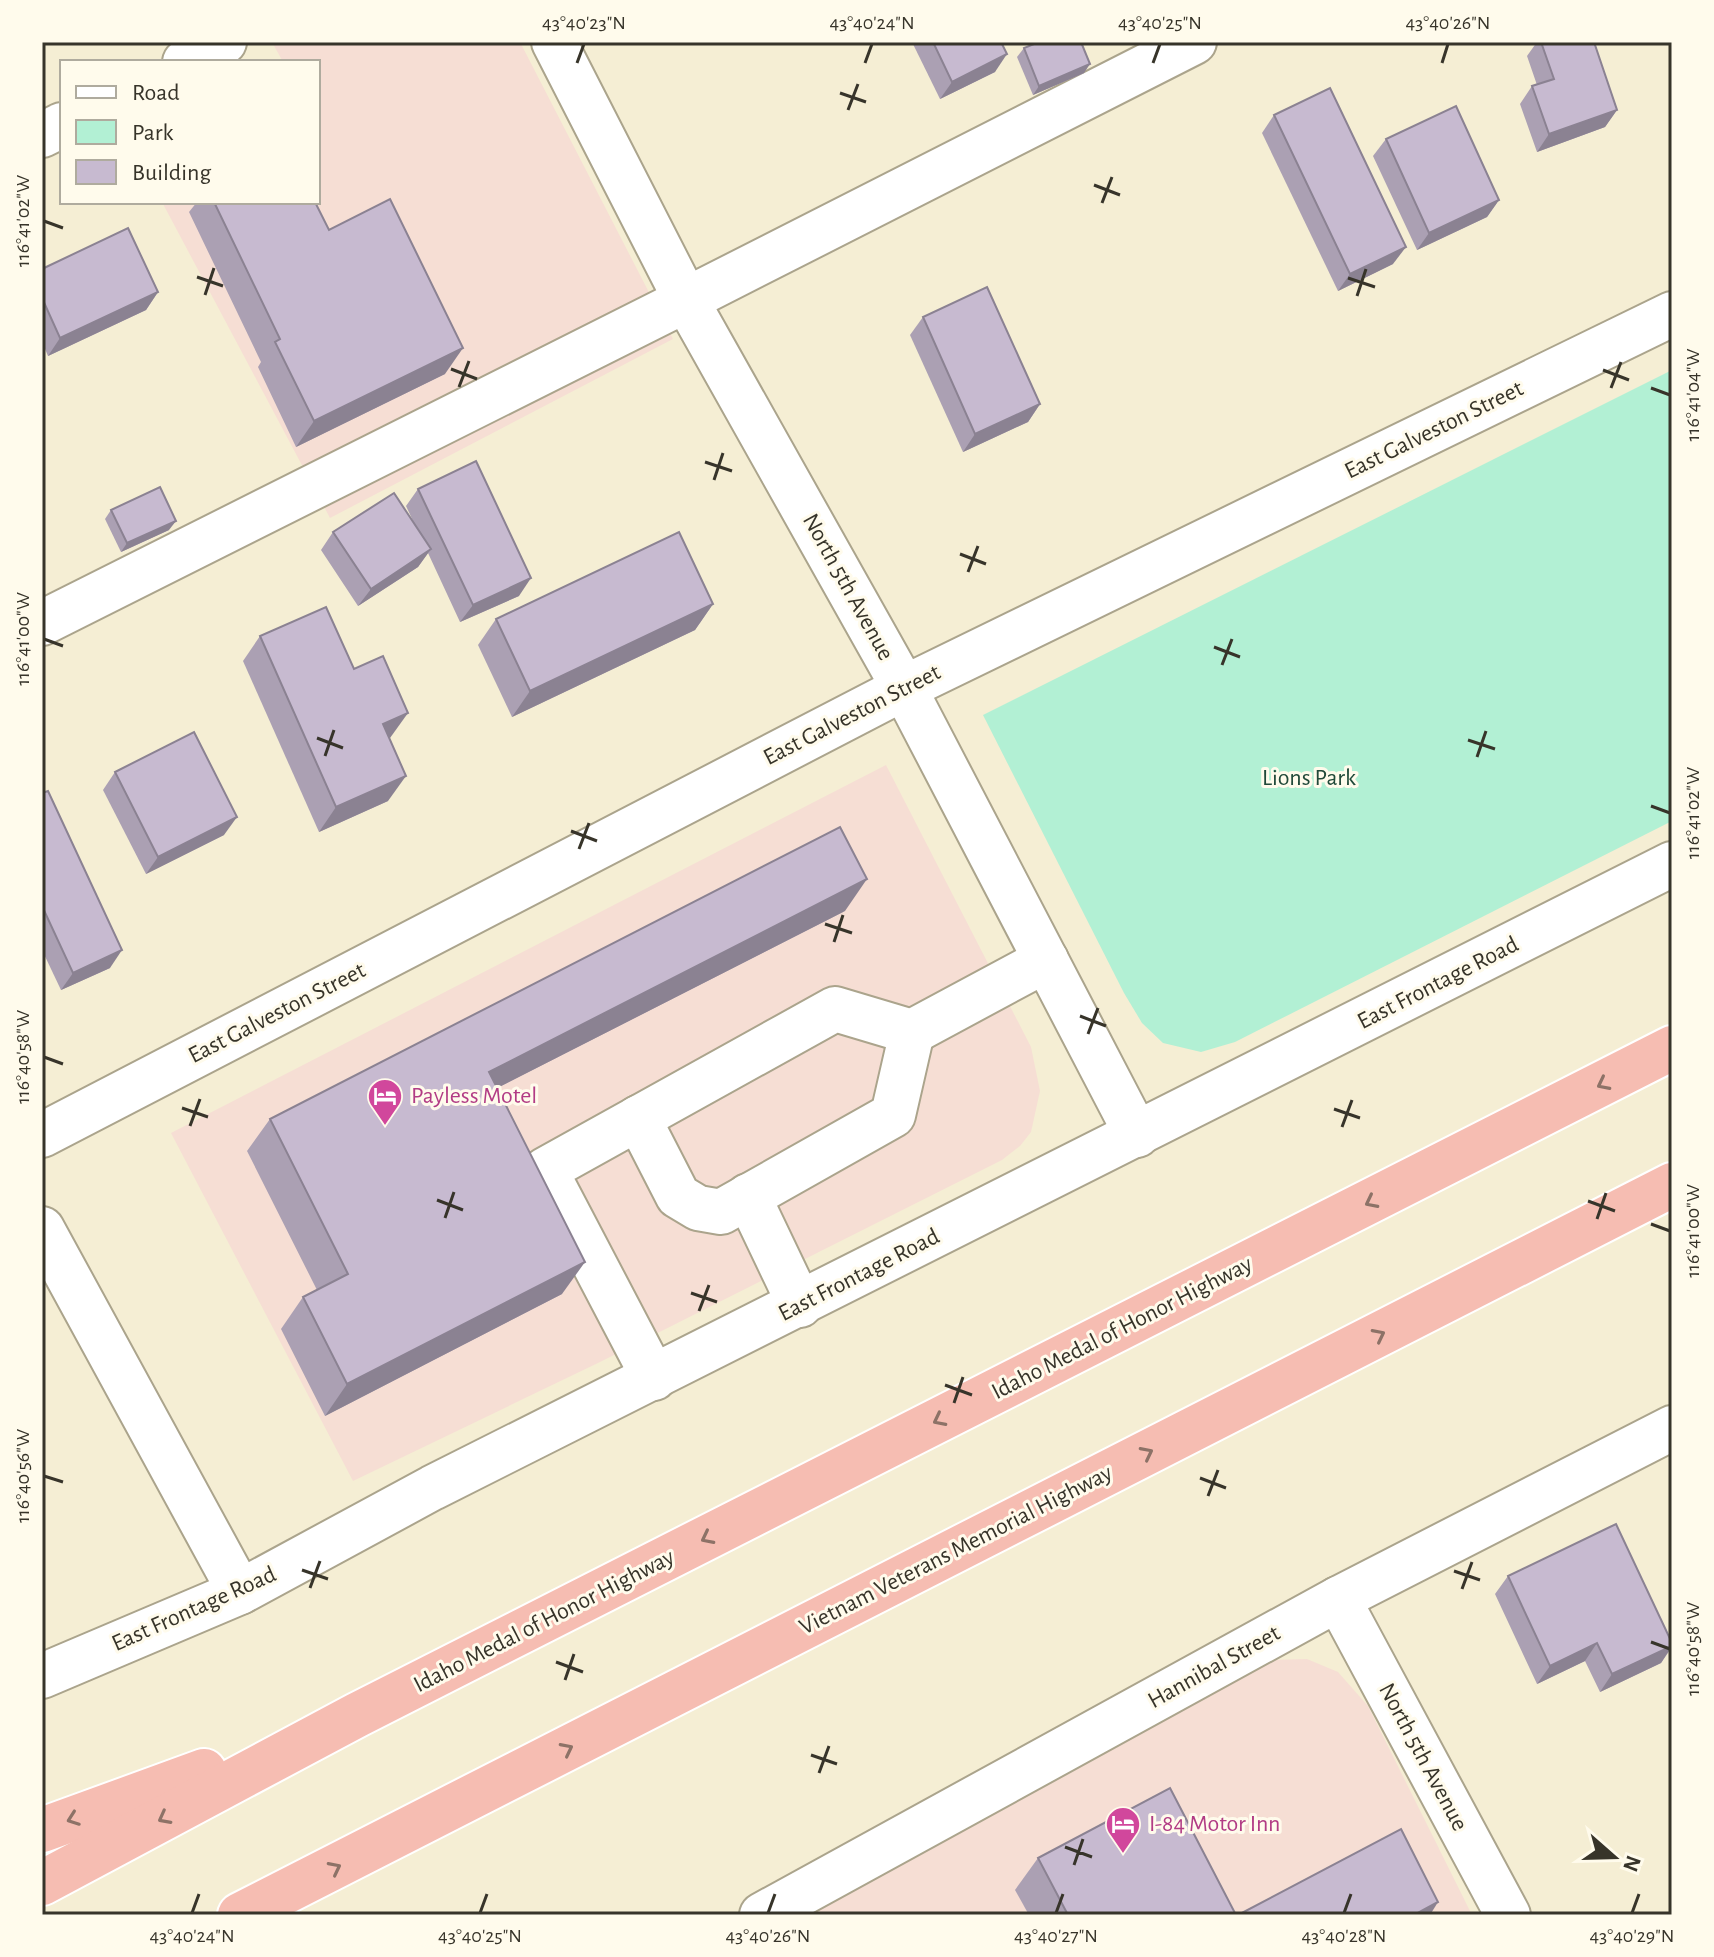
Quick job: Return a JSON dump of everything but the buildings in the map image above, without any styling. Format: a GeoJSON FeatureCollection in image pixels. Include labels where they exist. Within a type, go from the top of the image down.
{"type":"FeatureCollection","features":[{"type":"Feature","properties":{"kind":"highway","name":"Idaho Medal of Honor Highway"},"geometry":{"type":"LineString","coordinates":[[357,1715],[1672,1048]]}},
{"type":"Feature","properties":{"kind":"highway","name":"Vietnam Veterans Memorial Highway"},"geometry":{"type":"LineString","coordinates":[[240,1915],[277,1902],[1672,1185]]}},
{"type":"Feature","properties":{"kind":"highway"},"geometry":{"type":"LineString","coordinates":[[42,1830],[357,1715]]}},
{"type":"Feature","properties":{"kind":"highway"},"geometry":{"type":"LineString","coordinates":[[42,1883],[357,1715]]}},
{"type":"Feature","properties":{"kind":"street"},"geometry":{"type":"LineString","coordinates":[[189,60],[224,42]]}},
{"type":"Feature","properties":{"kind":"street","name":"North 5th Avenue"},"geometry":{"type":"LineString","coordinates":[[554,42],[686,300],[904,688],[1137,1135]]}},
{"type":"Feature","properties":{"kind":"street"},"geometry":{"type":"LineString","coordinates":[[42,623],[1194,42]]}},
{"type":"Feature","properties":{"kind":"street"},"geometry":{"type":"LineString","coordinates":[[42,135],[60,126]]}},
{"type":"Feature","properties":{"kind":"street","name":"East Galveston Street"},"geometry":{"type":"LineString","coordinates":[[42,1135],[904,688],[1672,314]]}},
{"type":"Feature","properties":{"kind":"street","name":"East Frontage Road"},"geometry":{"type":"LineString","coordinates":[[42,1676],[240,1592],[432,1488],[1672,864]]}},
{"type":"Feature","properties":{"kind":"street"},"geometry":{"type":"LineString","coordinates":[[654,1378],[545,1170],[835,1009],[912,1032],[1046,960]]}},
{"type":"Feature","properties":{"kind":"street"},"geometry":{"type":"LineString","coordinates":[[638,1118],[678,1196],[698,1208],[721,1212],[893,1115],[912,1032]]}},
{"type":"Feature","properties":{"kind":"street"},"geometry":{"type":"LineString","coordinates":[[748,1196],[800,1305]]}},
{"type":"Feature","properties":{"kind":"street"},"geometry":{"type":"LineString","coordinates":[[42,1229],[240,1592]]}},
{"type":"Feature","properties":{"kind":"street","name":"Hannibal Street"},"geometry":{"type":"LineString","coordinates":[[762,1915],[1338,1599],[1672,1428]]}},
{"type":"Feature","properties":{"kind":"street","name":"North 5th Avenue"},"geometry":{"type":"LineString","coordinates":[[1338,1599],[1508,1915]]}},
{"type":"Feature","properties":{"kind":"shaded area"},"geometry":{"type":"Polygon","coordinates":[[[272,42],[520,42],[673,339],[330,518],[163,204],[320,204],[320,60],[282,60],[272,42]]]}},
{"type":"Feature","properties":{"kind":"shaded area"},"geometry":{"type":"Polygon","coordinates":[[[886,765],[1031,1047],[1040,1091],[1031,1132],[1020,1146],[1002,1160],[598,1363],[353,1481],[171,1133],[886,765]]]}},
{"type":"Feature","properties":{"kind":"shaded area"},"geometry":{"type":"Polygon","coordinates":[[[1307,1659],[1338,1672],[1368,1706],[1472,1915],[787,1915],[1265,1660],[1307,1659]]]}},
{"type":"Feature","properties":{"kind":"green space","name":"Lions Park"},"geometry":{"type":"Polygon","coordinates":[[[1672,370],[1672,821],[1235,1042],[1201,1052],[1163,1043],[1142,1023],[1124,993],[983,715],[1672,370]]]}},
{"type":"Feature","properties":{"kind":"place","name":"Payless Motel"},"geometry":{"type":"Point","coordinates":[385,1127]}},
{"type":"Feature","properties":{"kind":"place","name":"I-84 Motor Inn"},"geometry":{"type":"Point","coordinates":[1123,1855]}}]}
